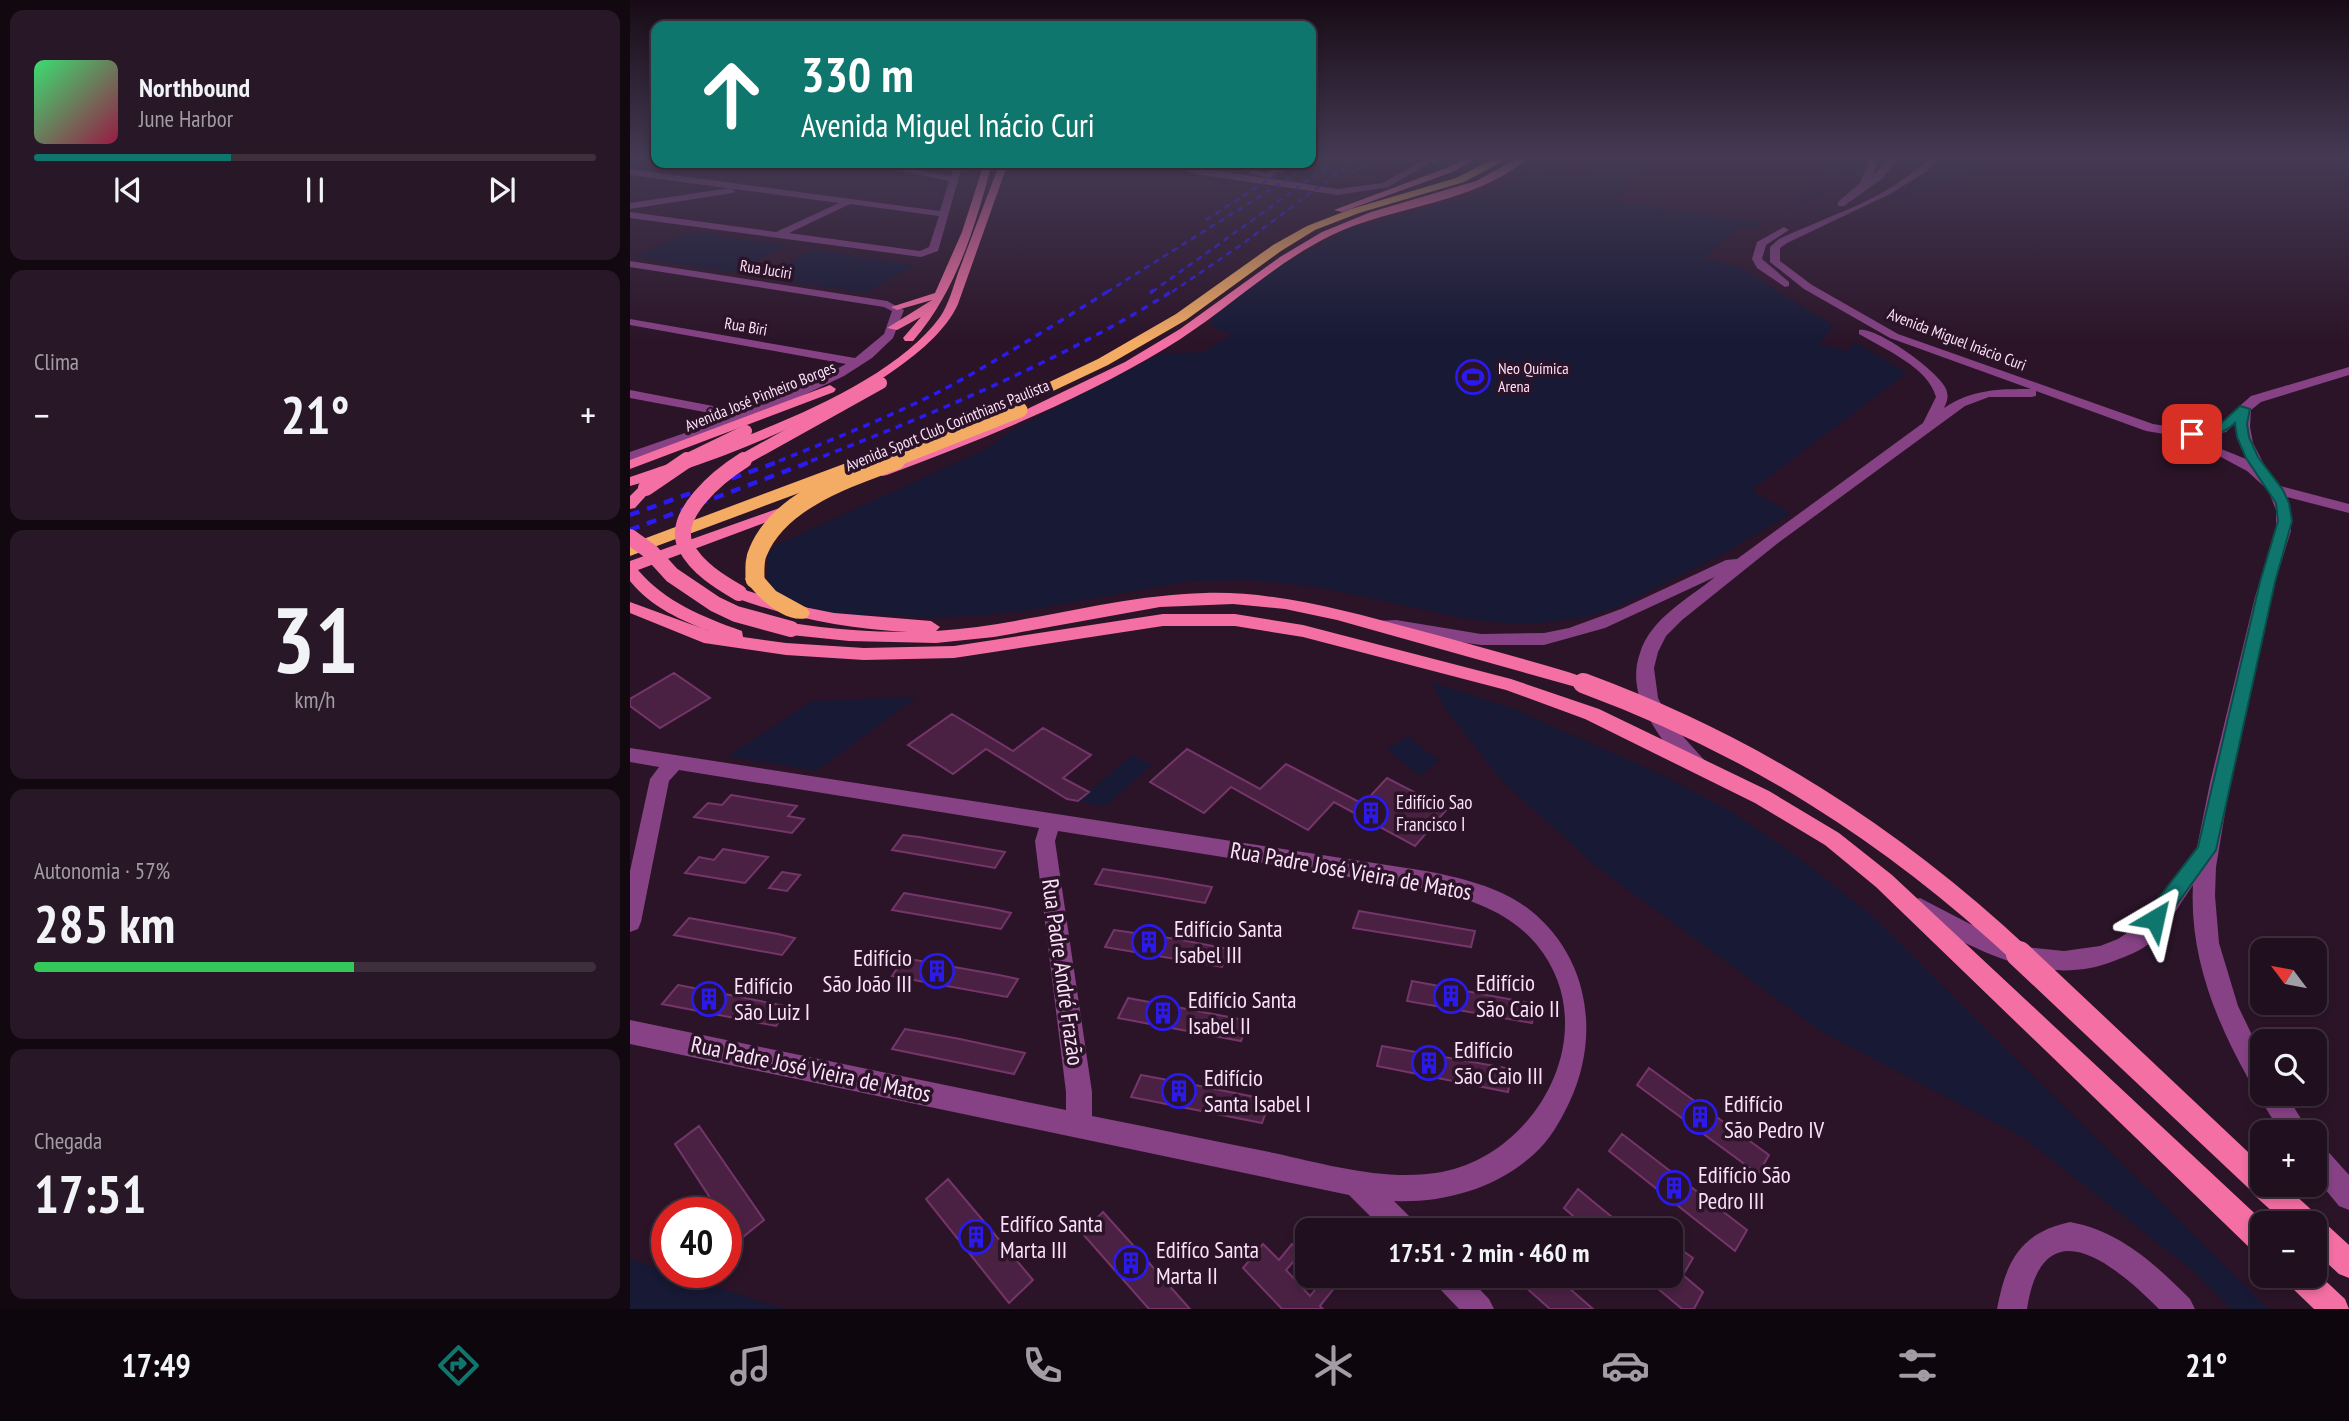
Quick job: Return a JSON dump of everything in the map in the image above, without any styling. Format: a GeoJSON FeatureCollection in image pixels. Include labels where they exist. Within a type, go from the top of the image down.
{"type":"FeatureCollection","features":[{"type":"Feature","properties":{"kind":"highway","name":"Avenida Sport Club Corinthians Paulista"},"geometry":{"type":"LineString","coordinates":[[630,539],[945,423],[1055,377],[1158,323],[1276,242],[1323,219]]}},
{"type":"Feature","properties":{"kind":"highway","name":"Avenida Sport Club Corinthians Paulista"},"geometry":{"type":"LineString","coordinates":[[630,550],[1024,398],[1103,362],[1204,303],[1285,242],[1335,219]]}},
{"type":"Feature","properties":{"kind":"highway"},"geometry":{"type":"LineString","coordinates":[[1204,303],[1236,287],[1296,248],[1325,235]]}},
{"type":"Feature","properties":{"kind":"highway"},"geometry":{"type":"LineString","coordinates":[[795,621],[759,588],[755,579],[756,555],[763,541],[799,504],[867,471],[1020,410],[1125,357],[1181,317]]}},
{"type":"Feature","properties":{"kind":"main road","name":"Avenida José Pinheiro Borges"},"geometry":{"type":"LineString","coordinates":[[630,464],[795,405],[852,377],[902,345],[918,330],[934,305],[958,253],[969,219]]}},
{"type":"Feature","properties":{"kind":"main road","name":"Avenida José Pinheiro Borges"},"geometry":{"type":"LineString","coordinates":[[630,482],[722,450],[831,401],[890,368],[943,320],[983,219]]}},
{"type":"Feature","properties":{"kind":"main road","name":"Avenida Sport Club Corinthians Paulista"},"geometry":{"type":"LineString","coordinates":[[630,569],[769,518],[1056,403],[1172,340],[1274,267],[1325,235],[1361,219]]}},
{"type":"Feature","properties":{"kind":"main road"},"geometry":{"type":"LineString","coordinates":[[897,307],[940,293]]}},
{"type":"Feature","properties":{"kind":"main road"},"geometry":{"type":"LineString","coordinates":[[902,345],[892,331],[934,305]]}},
{"type":"Feature","properties":{"kind":"main road"},"geometry":{"type":"LineString","coordinates":[[795,621],[716,580],[688,550],[683,528],[697,498],[732,468],[881,383],[925,351],[942,332],[943,320]]}},
{"type":"Feature","properties":{"kind":"main road"},"geometry":{"type":"LineString","coordinates":[[630,505],[646,488],[676,465],[745,423],[795,405]]}},
{"type":"Feature","properties":{"kind":"main road"},"geometry":{"type":"LineString","coordinates":[[630,539],[651,552],[671,575],[715,604],[736,614],[795,621],[862,638],[946,637],[1057,621],[1130,605],[1210,598],[1288,604],[1450,639],[1583,682],[1657,711],[1733,746],[1846,814],[1893,847],[2011,946],[2250,1172]]}},
{"type":"Feature","properties":{"kind":"main road"},"geometry":{"type":"LineString","coordinates":[[630,569],[648,590],[670,607],[762,645]]}},
{"type":"Feature","properties":{"kind":"main road"},"geometry":{"type":"LineString","coordinates":[[630,607],[704,637],[822,652],[914,655],[1025,642],[1163,620],[1235,620],[1361,644],[1511,685],[1592,714],[1762,797],[1832,839],[1884,881],[2250,1229]]}},
{"type":"Feature","properties":{"kind":"main road"},"geometry":{"type":"LineString","coordinates":[[2277,1197],[2292,1211]]}},
{"type":"Feature","properties":{"kind":"main road"},"geometry":{"type":"LineString","coordinates":[[2327,1244],[2349,1264]]}},
{"type":"Feature","properties":{"kind":"main road"},"geometry":{"type":"LineString","coordinates":[[2313,1288],[2335,1309]]}},
{"type":"Feature","properties":{"kind":"street"},"geometry":{"type":"LineString","coordinates":[[658,219],[912,255],[934,249],[941,219]]}},
{"type":"Feature","properties":{"kind":"street"},"geometry":{"type":"LineString","coordinates":[[775,236],[810,219]]}},
{"type":"Feature","properties":{"kind":"street","name":"Avenida Miguel Inácio Curi"},"geometry":{"type":"LineString","coordinates":[[1809,219],[1765,241],[1757,259],[1761,266],[1777,279],[1932,377],[1939,385],[1942,395],[1939,405],[1919,432]]}},
{"type":"Feature","properties":{"kind":"street","name":"Avenida Miguel Inácio Curi"},"geometry":{"type":"LineString","coordinates":[[1828,219],[1775,247],[1775,262],[1808,287],[1895,336],[2151,428],[2180,433],[2207,433],[2221,429],[2256,400],[2349,371]]}},
{"type":"Feature","properties":{"kind":"street","name":"Rua Juciri"},"geometry":{"type":"LineString","coordinates":[[630,264],[897,307]]}},
{"type":"Feature","properties":{"kind":"street"},"geometry":{"type":"LineString","coordinates":[[630,457],[745,423],[856,362],[892,331],[897,307]]}},
{"type":"Feature","properties":{"kind":"street","name":"Rua Biri"},"geometry":{"type":"LineString","coordinates":[[630,322],[856,362]]}},
{"type":"Feature","properties":{"kind":"street"},"geometry":{"type":"LineString","coordinates":[[1698,764],[1679,747],[1661,722],[1646,692],[1644,677],[1649,650],[1668,624],[1754,553],[1960,402],[1987,393],[2032,393],[2083,405]]}},
{"type":"Feature","properties":{"kind":"street"},"geometry":{"type":"LineString","coordinates":[[630,394],[745,423]]}},
{"type":"Feature","properties":{"kind":"street"},"geometry":{"type":"LineString","coordinates":[[2245,409],[2241,424],[2243,437],[2252,458],[2283,503],[2284,532],[2267,582],[2207,850],[2206,924],[2218,975],[2244,1053],[2250,1062]]}},
{"type":"Feature","properties":{"kind":"street"},"geometry":{"type":"LineString","coordinates":[[2151,428],[2218,452],[2273,486],[2349,509]]}},
{"type":"Feature","properties":{"kind":"street"},"geometry":{"type":"LineString","coordinates":[[2308,497],[2314,493],[2349,502]]}},
{"type":"Feature","properties":{"kind":"street"},"geometry":{"type":"LineString","coordinates":[[1450,639],[1520,641],[1584,629],[1754,553]]}},
{"type":"Feature","properties":{"kind":"street","name":"Rua Padre José Vieira de Matos"},"geometry":{"type":"LineString","coordinates":[[630,754],[1452,885],[1479,892],[1511,909],[1550,942],[1574,996],[1574,1060],[1560,1095],[1532,1137],[1492,1167],[1460,1181],[1415,1191],[1357,1184],[630,1032]]}},
{"type":"Feature","properties":{"kind":"street"},"geometry":{"type":"LineString","coordinates":[[630,922],[660,779],[675,761]]}},
{"type":"Feature","properties":{"kind":"street","name":"Rua Padre André Frazão"},"geometry":{"type":"LineString","coordinates":[[1051,821],[1045,841],[1079,1092],[1079,1125]]}},
{"type":"Feature","properties":{"kind":"street"},"geometry":{"type":"LineString","coordinates":[[1884,881],[1928,913],[1994,946],[2024,957],[2064,961],[2100,956],[2126,946],[2145,933],[2207,850]]}},
{"type":"Feature","properties":{"kind":"street"},"geometry":{"type":"LineString","coordinates":[[2327,1170],[2349,1196]]}},
{"type":"Feature","properties":{"kind":"street"},"geometry":{"type":"LineString","coordinates":[[1357,1184],[1390,1218]]}},
{"type":"Feature","properties":{"kind":"street"},"geometry":{"type":"LineString","coordinates":[[2011,1309],[2021,1270],[2042,1243],[2060,1235],[2090,1240],[2119,1253],[2180,1309]]}},
{"type":"Feature","properties":{"kind":"street"},"geometry":{"type":"LineString","coordinates":[[1459,1288],[1479,1309]]}},
{"type":"Feature","properties":{"kind":"shaded area","name":"Neo Química Arena"},"geometry":{"type":"Polygon","coordinates":[[[1387,219],[1737,219],[1764,223],[1753,228],[1739,226],[1704,258],[1739,267],[1834,326],[1819,344],[1847,351],[1855,342],[1907,373],[1754,488],[1755,493],[1791,513],[1725,553],[1618,607],[1582,618],[1513,624],[1468,619],[1318,587],[1254,580],[1190,581],[1029,610],[984,615],[927,618],[882,614],[837,618],[794,607],[767,584],[767,555],[774,546],[984,450],[1016,428],[1160,354],[1203,352],[1232,335],[1211,326],[1213,315],[1285,263],[1349,229],[1387,219]]]}},
{"type":"Feature","properties":{"kind":"shaded area"},"geometry":{"type":"Polygon","coordinates":[[[691,232],[786,246],[733,272],[635,257],[691,232]]]}},
{"type":"Feature","properties":{"kind":"shaded area"},"geometry":{"type":"Polygon","coordinates":[[[813,250],[914,265],[866,293],[761,277],[813,250]]]}},
{"type":"Feature","properties":{"kind":"shaded area"},"geometry":{"type":"Polygon","coordinates":[[[1431,682],[1514,709],[1660,774],[1732,812],[1798,857],[1871,915],[2268,1309],[2231,1309],[2191,1269],[2023,1137],[1820,1031],[1596,866],[1502,781],[1444,707],[1431,682]]]}},
{"type":"Feature","properties":{"kind":"shaded area"},"geometry":{"type":"Polygon","coordinates":[[[917,697],[816,771],[728,756],[812,701],[917,697]]]}},
{"type":"Feature","properties":{"kind":"shaded area"},"geometry":{"type":"Polygon","coordinates":[[[1408,736],[1439,761],[1420,776],[1387,750],[1408,736]]]}},
{"type":"Feature","properties":{"kind":"shaded area"},"geometry":{"type":"Polygon","coordinates":[[[1132,755],[1152,765],[1105,806],[1078,801],[1132,755]]]}},
{"type":"Feature","properties":{"kind":"shaded area"},"geometry":{"type":"Polygon","coordinates":[[[630,1259],[651,1266],[651,1288],[719,1288],[784,1309],[630,1309],[630,1259]]]}},
{"type":"Feature","properties":{"kind":"building"},"geometry":{"type":"Polygon","coordinates":[[[674,673],[710,698],[660,728],[630,706],[630,699],[674,673]]]}},
{"type":"Feature","properties":{"kind":"building"},"geometry":{"type":"Polygon","coordinates":[[[952,714],[1013,751],[1043,728],[1091,755],[1063,778],[1089,792],[1078,801],[1067,799],[986,749],[953,774],[908,745],[952,714]]]}},
{"type":"Feature","properties":{"kind":"building"},"geometry":{"type":"Polygon","coordinates":[[[1187,749],[1260,789],[1286,764],[1363,804],[1387,778],[1447,809],[1415,846],[1334,802],[1308,830],[1231,787],[1204,813],[1150,782],[1187,749]]]}},
{"type":"Feature","properties":{"kind":"building"},"geometry":{"type":"Polygon","coordinates":[[[731,795],[797,806],[788,816],[804,819],[792,833],[694,817],[708,803],[722,805],[731,795]]]}},
{"type":"Feature","properties":{"kind":"building"},"geometry":{"type":"Polygon","coordinates":[[[903,835],[1005,852],[995,868],[892,850],[903,835]]]}},
{"type":"Feature","properties":{"kind":"building"},"geometry":{"type":"Polygon","coordinates":[[[723,849],[768,857],[745,883],[685,873],[699,857],[714,860],[723,849]]]}},
{"type":"Feature","properties":{"kind":"building"},"geometry":{"type":"Polygon","coordinates":[[[1103,869],[1212,887],[1205,903],[1095,884],[1103,869]]]}},
{"type":"Feature","properties":{"kind":"building"},"geometry":{"type":"Polygon","coordinates":[[[782,872],[800,875],[787,891],[769,888],[782,872]]]}},
{"type":"Feature","properties":{"kind":"building"},"geometry":{"type":"Polygon","coordinates":[[[904,893],[1011,913],[1001,929],[892,910],[904,893]]]}},
{"type":"Feature","properties":{"kind":"building"},"geometry":{"type":"Polygon","coordinates":[[[1359,911],[1475,931],[1471,947],[1353,928],[1359,911]]]}},
{"type":"Feature","properties":{"kind":"building"},"geometry":{"type":"Polygon","coordinates":[[[689,918],[795,938],[782,955],[674,935],[689,918]]]}},
{"type":"Feature","properties":{"kind":"building","name":"Edifício Santa Isabel III"},"geometry":{"type":"Polygon","coordinates":[[[1114,930],[1229,949],[1222,967],[1105,947],[1114,930]]]}},
{"type":"Feature","properties":{"kind":"building","name":"Edifício São João III"},"geometry":{"type":"Polygon","coordinates":[[[904,958],[1018,979],[1007,997],[892,976],[904,958]]]}},
{"type":"Feature","properties":{"kind":"building","name":"Edifício São Caio II"},"geometry":{"type":"Polygon","coordinates":[[[1412,981],[1535,1004],[1532,1023],[1407,1001],[1412,981]]]}},
{"type":"Feature","properties":{"kind":"building","name":"Edifício São Luiz I"},"geometry":{"type":"Polygon","coordinates":[[[678,985],[790,1007],[776,1026],[662,1004],[678,985]]]}},
{"type":"Feature","properties":{"kind":"building","name":"Edifício Santa Isabel II"},"geometry":{"type":"Polygon","coordinates":[[[1128,998],[1248,1021],[1241,1041],[1118,1018],[1128,998]]]}},
{"type":"Feature","properties":{"kind":"building"},"geometry":{"type":"Polygon","coordinates":[[[905,1029],[1025,1053],[1014,1074],[892,1049],[905,1029]]]}},
{"type":"Feature","properties":{"kind":"building","name":"Edifício São Caio III"},"geometry":{"type":"Polygon","coordinates":[[[1382,1046],[1512,1069],[1508,1092],[1377,1066],[1382,1046]]]}},
{"type":"Feature","properties":{"kind":"building","name":"Edifício São Pedro IV"},"geometry":{"type":"Polygon","coordinates":[[[1649,1068],[1769,1155],[1758,1174],[1637,1085],[1649,1068]]]}},
{"type":"Feature","properties":{"kind":"building","name":"Edifício Santa Isabel I"},"geometry":{"type":"Polygon","coordinates":[[[1141,1075],[1270,1100],[1262,1123],[1131,1097],[1141,1075]]]}},
{"type":"Feature","properties":{"kind":"building"},"geometry":{"type":"Polygon","coordinates":[[[699,1126],[764,1220],[742,1238],[742,1197],[710,1197],[675,1144],[699,1126]]]}},
{"type":"Feature","properties":{"kind":"building","name":"Edifício São Pedro III"},"geometry":{"type":"Polygon","coordinates":[[[1622,1134],[1747,1230],[1735,1251],[1609,1151],[1622,1134]]]}},
{"type":"Feature","properties":{"kind":"building","name":"Edifíco Santa Marta III"},"geometry":{"type":"Polygon","coordinates":[[[948,1179],[1033,1280],[1009,1303],[926,1199],[948,1179]]]}},
{"type":"Feature","properties":{"kind":"building"},"geometry":{"type":"Polygon","coordinates":[[[1578,1189],[1613,1218],[1575,1218],[1564,1208],[1578,1189]]]}},
{"type":"Feature","properties":{"kind":"building","name":"Edifíco Santa Marta II"},"geometry":{"type":"Polygon","coordinates":[[[1103,1212],[1190,1309],[1149,1309],[1082,1233],[1103,1212]]]}},
{"type":"Feature","properties":{"kind":"building"},"geometry":{"type":"Polygon","coordinates":[[[1263,1244],[1279,1260],[1292,1244],[1295,1247],[1295,1260],[1286,1270],[1295,1280],[1295,1288],[1303,1288],[1310,1296],[1317,1288],[1334,1288],[1320,1306],[1323,1309],[1282,1309],[1243,1268],[1263,1244]]]}},
{"type":"Feature","properties":{"kind":"building"},"geometry":{"type":"Polygon","coordinates":[[[1683,1251],[1693,1258],[1683,1275],[1683,1251]]]}},
{"type":"Feature","properties":{"kind":"building"},"geometry":{"type":"Polygon","coordinates":[[[1683,1275],[1703,1292],[1694,1309],[1682,1309],[1657,1288],[1683,1288],[1683,1275]]]}},
{"type":"Feature","properties":{"kind":"building"},"geometry":{"type":"Polygon","coordinates":[[[1526,1288],[1569,1288],[1593,1309],[1550,1309],[1526,1288]]]}},
{"type":"Feature","properties":{"kind":"railway"},"geometry":{"type":"LineString","coordinates":[[1107,292],[1223,219]]}},
{"type":"Feature","properties":{"kind":"railway"},"geometry":{"type":"LineString","coordinates":[[1152,292],[1254,219]]}},
{"type":"Feature","properties":{"kind":"railway"},"geometry":{"type":"LineString","coordinates":[[1172,292],[1276,219]]}},
{"type":"Feature","properties":{"kind":"railway"},"geometry":{"type":"LineString","coordinates":[[779,461],[929,397],[1011,351],[1110,290]]}},
{"type":"Feature","properties":{"kind":"railway"},"geometry":{"type":"LineString","coordinates":[[1150,293],[1154,290]]}},
{"type":"Feature","properties":{"kind":"railway"},"geometry":{"type":"LineString","coordinates":[[811,461],[904,424],[1042,363],[1174,290]]}},
{"type":"Feature","properties":{"kind":"railway"},"geometry":{"type":"LineString","coordinates":[[630,515],[783,460]]}},
{"type":"Feature","properties":{"kind":"railway"},"geometry":{"type":"LineString","coordinates":[[630,530],[815,460]]}},
{"type":"Feature","properties":{"kind":"place","name":"Neo Química Arena"},"geometry":{"type":"Point","coordinates":[1473,377]}},
{"type":"Feature","properties":{"kind":"place","name":"Edifício Sao Francisco I"},"geometry":{"type":"Point","coordinates":[1371,813]}},
{"type":"Feature","properties":{"kind":"place","name":"Edifício Santa Isabel III"},"geometry":{"type":"Point","coordinates":[1149,942]}},
{"type":"Feature","properties":{"kind":"place","name":"Edifício São João III"},"geometry":{"type":"Point","coordinates":[937,971]}},
{"type":"Feature","properties":{"kind":"place","name":"Edifício São Caio II"},"geometry":{"type":"Point","coordinates":[1451,996]}},
{"type":"Feature","properties":{"kind":"place","name":"Edifício São Luiz I"},"geometry":{"type":"Point","coordinates":[709,999]}},
{"type":"Feature","properties":{"kind":"place","name":"Edifício Santa Isabel II"},"geometry":{"type":"Point","coordinates":[1163,1013]}},
{"type":"Feature","properties":{"kind":"place","name":"Edifício São Caio III"},"geometry":{"type":"Point","coordinates":[1429,1063]}},
{"type":"Feature","properties":{"kind":"place","name":"Edifício Santa Isabel I"},"geometry":{"type":"Point","coordinates":[1179,1091]}},
{"type":"Feature","properties":{"kind":"place","name":"Edifício São Pedro IV"},"geometry":{"type":"Point","coordinates":[1700,1117]}},
{"type":"Feature","properties":{"kind":"place","name":"Edifício São Pedro III"},"geometry":{"type":"Point","coordinates":[1674,1188]}},
{"type":"Feature","properties":{"kind":"place","name":"Edifíco Santa Marta III"},"geometry":{"type":"Point","coordinates":[976,1237]}},
{"type":"Feature","properties":{"kind":"place","name":"Edifíco Santa Marta II"},"geometry":{"type":"Point","coordinates":[1131,1263]}},
{"type":"Feature","properties":{"kind":"route"},"geometry":{"type":"LineString","coordinates":[[2155,919],[2207,850],[2267,582],[2284,532],[2285,521],[2283,503],[2277,490],[2252,458],[2243,437],[2241,424],[2245,409],[2221,429],[2192,434]]}}]}
